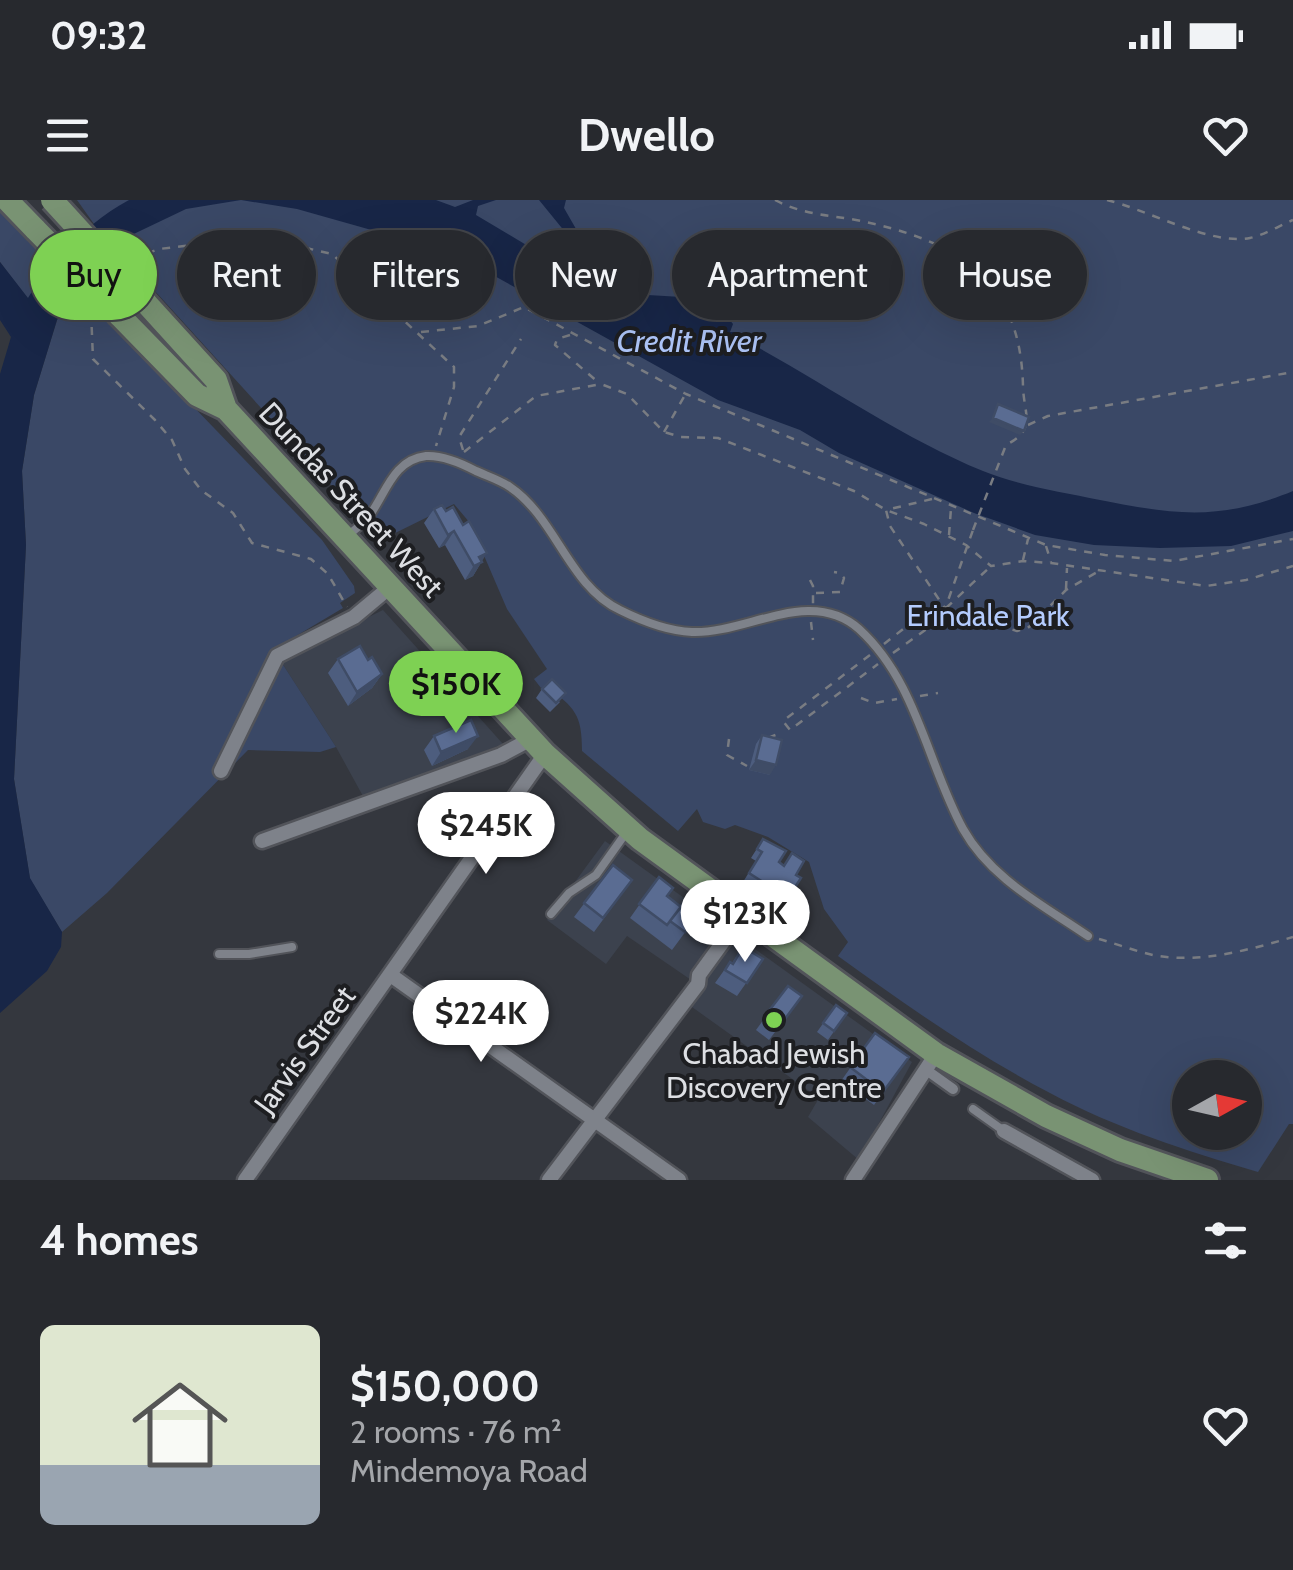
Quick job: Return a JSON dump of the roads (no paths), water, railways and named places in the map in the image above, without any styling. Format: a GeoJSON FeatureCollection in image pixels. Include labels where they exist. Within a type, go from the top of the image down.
{"type":"FeatureCollection","features":[{"type":"Feature","properties":{"kind":"main road","name":"Dundas Street West"},"geometry":{"type":"LineString","coordinates":[[7,200],[197,395],[226,409],[538,746],[628,829],[744,913],[930,1062],[1120,1150],[1207,1180]]}},
{"type":"Feature","properties":{"kind":"main road","name":"Dundas Street West"},"geometry":{"type":"LineString","coordinates":[[52,200],[216,380],[226,409]]}},
{"type":"Feature","properties":{"kind":"street"},"geometry":{"type":"LineString","coordinates":[[221,770],[278,656],[354,617],[390,587]]}},
{"type":"Feature","properties":{"kind":"street"},"geometry":{"type":"LineString","coordinates":[[262,841],[501,755],[538,746]]}},
{"type":"Feature","properties":{"kind":"street","name":"Jarvis Street"},"geometry":{"type":"LineString","coordinates":[[251,1178],[392,976],[538,746]]}},
{"type":"Feature","properties":{"kind":"street"},"geometry":{"type":"LineString","coordinates":[[549,1180],[698,984],[699,975],[744,913]]}},
{"type":"Feature","properties":{"kind":"street"},"geometry":{"type":"LineString","coordinates":[[392,976],[679,1180]]}},
{"type":"Feature","properties":{"kind":"street"},"geometry":{"type":"LineString","coordinates":[[853,1180],[930,1062],[952,1089]]}},
{"type":"Feature","properties":{"kind":"street"},"geometry":{"type":"LineString","coordinates":[[1004,1131],[1092,1180]]}},
{"type":"Feature","properties":{"kind":"lane"},"geometry":{"type":"LineString","coordinates":[[346,538],[367,519],[397,470],[424,456],[454,460],[512,488],[537,514],[590,588],[612,607],[646,623],[692,632],[812,609],[847,620],[886,658],[919,722],[963,830],[989,865],[1009,884],[1088,936]]}},
{"type":"Feature","properties":{"kind":"lane"},"geometry":{"type":"LineString","coordinates":[[552,914],[568,893],[596,875],[628,829]]}},
{"type":"Feature","properties":{"kind":"lane"},"geometry":{"type":"LineString","coordinates":[[219,954],[292,947]]}},
{"type":"Feature","properties":{"kind":"lane"},"geometry":{"type":"LineString","coordinates":[[974,1109],[1004,1131]]}},
{"type":"Feature","properties":{"kind":"water"},"geometry":{"type":"Polygon","coordinates":[[[129,200],[241,200],[186,209],[142,230],[87,230],[129,200]]]}},
{"type":"Feature","properties":{"kind":"water"},"geometry":{"type":"Polygon","coordinates":[[[241,200],[436,200],[455,207],[473,200],[496,200],[478,206],[476,215],[515,238],[515,287],[495,276],[495,230],[371,230],[297,209],[241,200]]]}},
{"type":"Feature","properties":{"kind":"water"},"geometry":{"type":"Polygon","coordinates":[[[539,200],[566,200],[564,208],[577,230],[563,230],[539,200]]]}},
{"type":"Feature","properties":{"kind":"water"},"geometry":{"type":"Polygon","coordinates":[[[0,262],[28,298],[30,295],[30,320],[57,320],[34,395],[22,471],[26,545],[14,779],[30,878],[62,932],[61,947],[47,971],[0,1013],[0,374],[11,337],[0,320],[0,262]]]}},
{"type":"Feature","properties":{"kind":"water","name":"Credit River"},"geometry":{"type":"Polygon","coordinates":[[[652,295],[672,296],[672,320],[730,320],[733,324],[730,332],[738,332],[750,343],[894,427],[997,476],[1026,485],[1175,512],[1243,507],[1293,491],[1293,531],[1231,546],[1160,548],[1094,545],[1035,535],[974,513],[839,453],[800,430],[718,400],[574,320],[652,320],[652,295]]]}},
{"type":"Feature","properties":{"kind":"place","name":"Chabad Jewish Discovery Centre"},"geometry":{"type":"Point","coordinates":[774,1020]}},
{"type":"Feature","properties":{"kind":"park label","name":"Erindale Park"},"geometry":{"type":"Point","coordinates":[988,616]}}]}
